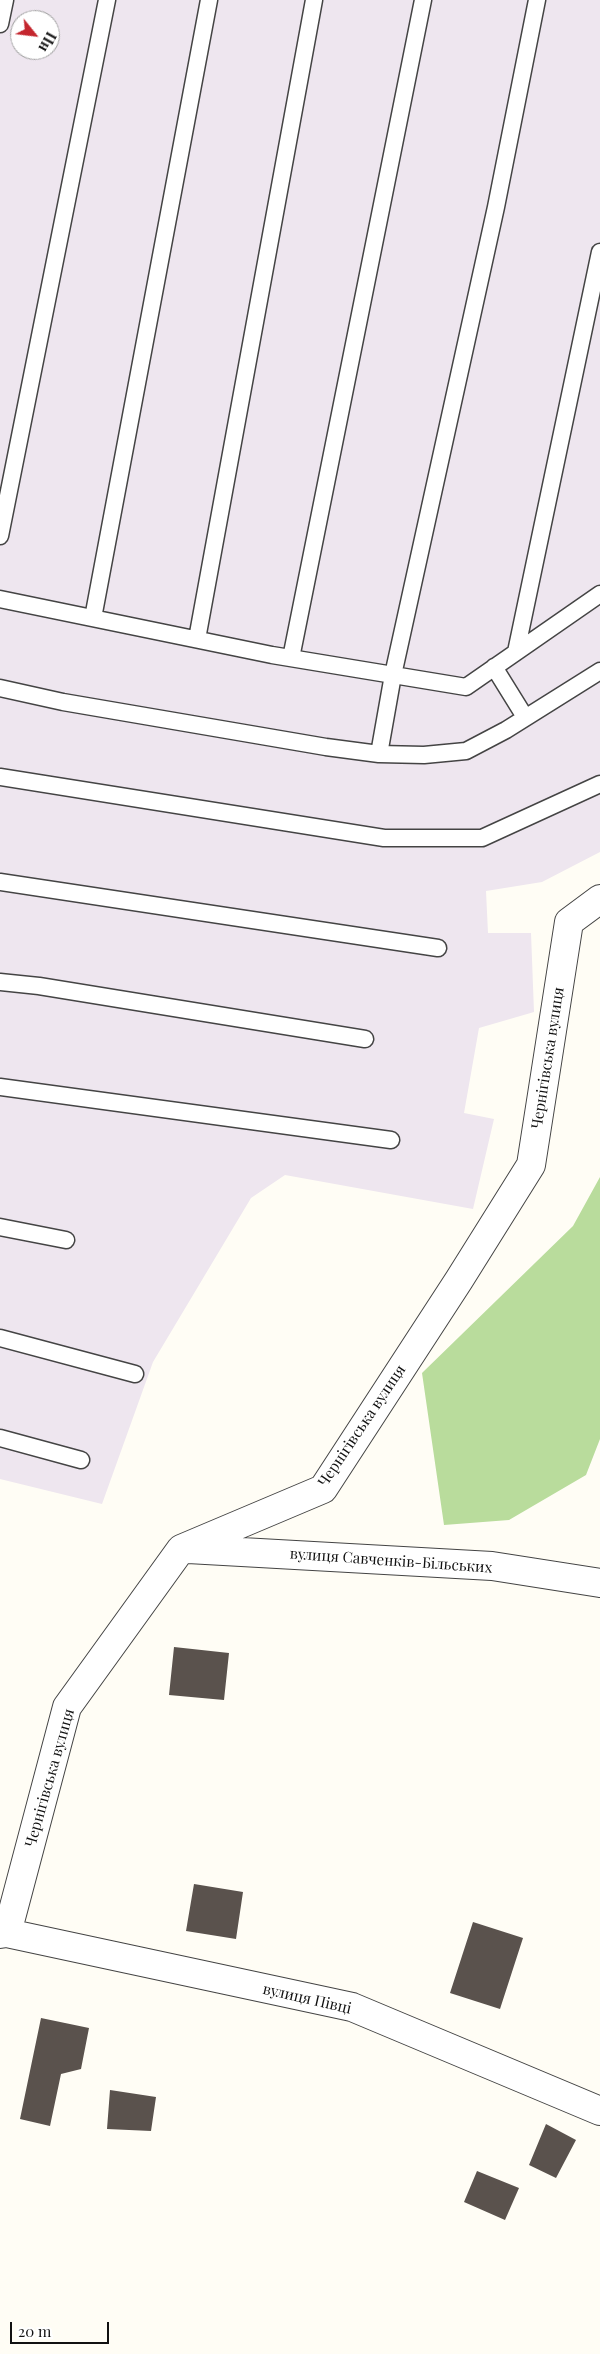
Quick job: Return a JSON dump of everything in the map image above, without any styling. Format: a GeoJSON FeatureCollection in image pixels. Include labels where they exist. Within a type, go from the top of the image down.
{"type":"FeatureCollection","features":[{"type":"Feature","properties":{"kind":"street","name":"Чернігівська вулиця"},"geometry":{"type":"LineString","coordinates":[[3,1934],[68,1707],[181,1549],[323,1489],[532,1165],[569,922],[600,899]]}},
{"type":"Feature","properties":{"kind":"street","name":"вулиця Савченків-Більських"},"geometry":{"type":"LineString","coordinates":[[181,1549],[492,1566],[600,1583]]}},
{"type":"Feature","properties":{"kind":"street","name":"вулиця Півці"},"geometry":{"type":"LineString","coordinates":[[3,1934],[352,2007],[600,2111]]}},
{"type":"Feature","properties":{"kind":"lane"},"geometry":{"type":"LineString","coordinates":[[0,24],[5,0]]}},
{"type":"Feature","properties":{"kind":"lane"},"geometry":{"type":"LineString","coordinates":[[0,536],[107,0]]}},
{"type":"Feature","properties":{"kind":"lane"},"geometry":{"type":"LineString","coordinates":[[93,618],[209,0]]}},
{"type":"Feature","properties":{"kind":"lane"},"geometry":{"type":"LineString","coordinates":[[197,639],[314,0]]}},
{"type":"Feature","properties":{"kind":"lane"},"geometry":{"type":"LineString","coordinates":[[291,658],[423,0]]}},
{"type":"Feature","properties":{"kind":"lane"},"geometry":{"type":"LineString","coordinates":[[379,754],[393,675],[496,207],[537,0]]}},
{"type":"Feature","properties":{"kind":"lane"},"geometry":{"type":"LineString","coordinates":[[516,652],[600,252]]}},
{"type":"Feature","properties":{"kind":"lane"},"geometry":{"type":"LineString","coordinates":[[0,600],[291,658],[466,687],[516,652],[597,601]]}},
{"type":"Feature","properties":{"kind":"lane"},"geometry":{"type":"LineString","coordinates":[[494,667],[525,717]]}},
{"type":"Feature","properties":{"kind":"lane"},"geometry":{"type":"LineString","coordinates":[[0,688],[63,702],[326,747],[379,754],[424,756],[466,751],[600,671]]}},
{"type":"Feature","properties":{"kind":"lane"},"geometry":{"type":"LineString","coordinates":[[0,778],[393,838],[482,838],[600,784]]}},
{"type":"Feature","properties":{"kind":"lane"},"geometry":{"type":"LineString","coordinates":[[0,882],[438,948]]}},
{"type":"Feature","properties":{"kind":"lane"},"geometry":{"type":"LineString","coordinates":[[0,982],[39,986],[365,1039]]}},
{"type":"Feature","properties":{"kind":"lane"},"geometry":{"type":"LineString","coordinates":[[0,1087],[391,1140]]}},
{"type":"Feature","properties":{"kind":"lane"},"geometry":{"type":"LineString","coordinates":[[0,1227],[66,1240]]}},
{"type":"Feature","properties":{"kind":"lane"},"geometry":{"type":"LineString","coordinates":[[0,1338],[135,1374]]}},
{"type":"Feature","properties":{"kind":"lane"},"geometry":{"type":"LineString","coordinates":[[0,1438],[81,1460]]}},
{"type":"Feature","properties":{"kind":"shaded area"},"geometry":{"type":"Polygon","coordinates":[[[0,0],[600,0],[600,852],[542,882],[486,891],[488,933],[531,933],[534,1012],[479,1028],[464,1113],[494,1119],[473,1209],[285,1175],[251,1198],[153,1362],[102,1504],[0,1479],[0,0]]]}},
{"type":"Feature","properties":{"kind":"green space"},"geometry":{"type":"Polygon","coordinates":[[[600,1177],[600,1439],[586,1475],[509,1520],[444,1525],[422,1373],[573,1226],[600,1177]]]}},
{"type":"Feature","properties":{"kind":"building"},"geometry":{"type":"Polygon","coordinates":[[[174,1647],[229,1653],[224,1700],[169,1695],[174,1647]]]}},
{"type":"Feature","properties":{"kind":"building"},"geometry":{"type":"Polygon","coordinates":[[[194,1884],[243,1892],[236,1939],[186,1931],[194,1884]]]}},
{"type":"Feature","properties":{"kind":"building"},"geometry":{"type":"Polygon","coordinates":[[[473,1922],[523,1938],[500,2009],[450,1993],[473,1922]]]}},
{"type":"Feature","properties":{"kind":"building"},"geometry":{"type":"Polygon","coordinates":[[[41,2018],[89,2028],[81,2069],[61,2074],[50,2126],[20,2119],[41,2018]]]}},
{"type":"Feature","properties":{"kind":"building"},"geometry":{"type":"Polygon","coordinates":[[[110,2090],[156,2097],[151,2131],[107,2129],[110,2090]]]}},
{"type":"Feature","properties":{"kind":"building"},"geometry":{"type":"Polygon","coordinates":[[[546,2124],[576,2140],[556,2178],[529,2165],[546,2124]]]}},
{"type":"Feature","properties":{"kind":"building"},"geometry":{"type":"Polygon","coordinates":[[[477,2171],[519,2188],[505,2220],[464,2202],[477,2171]]]}}]}
